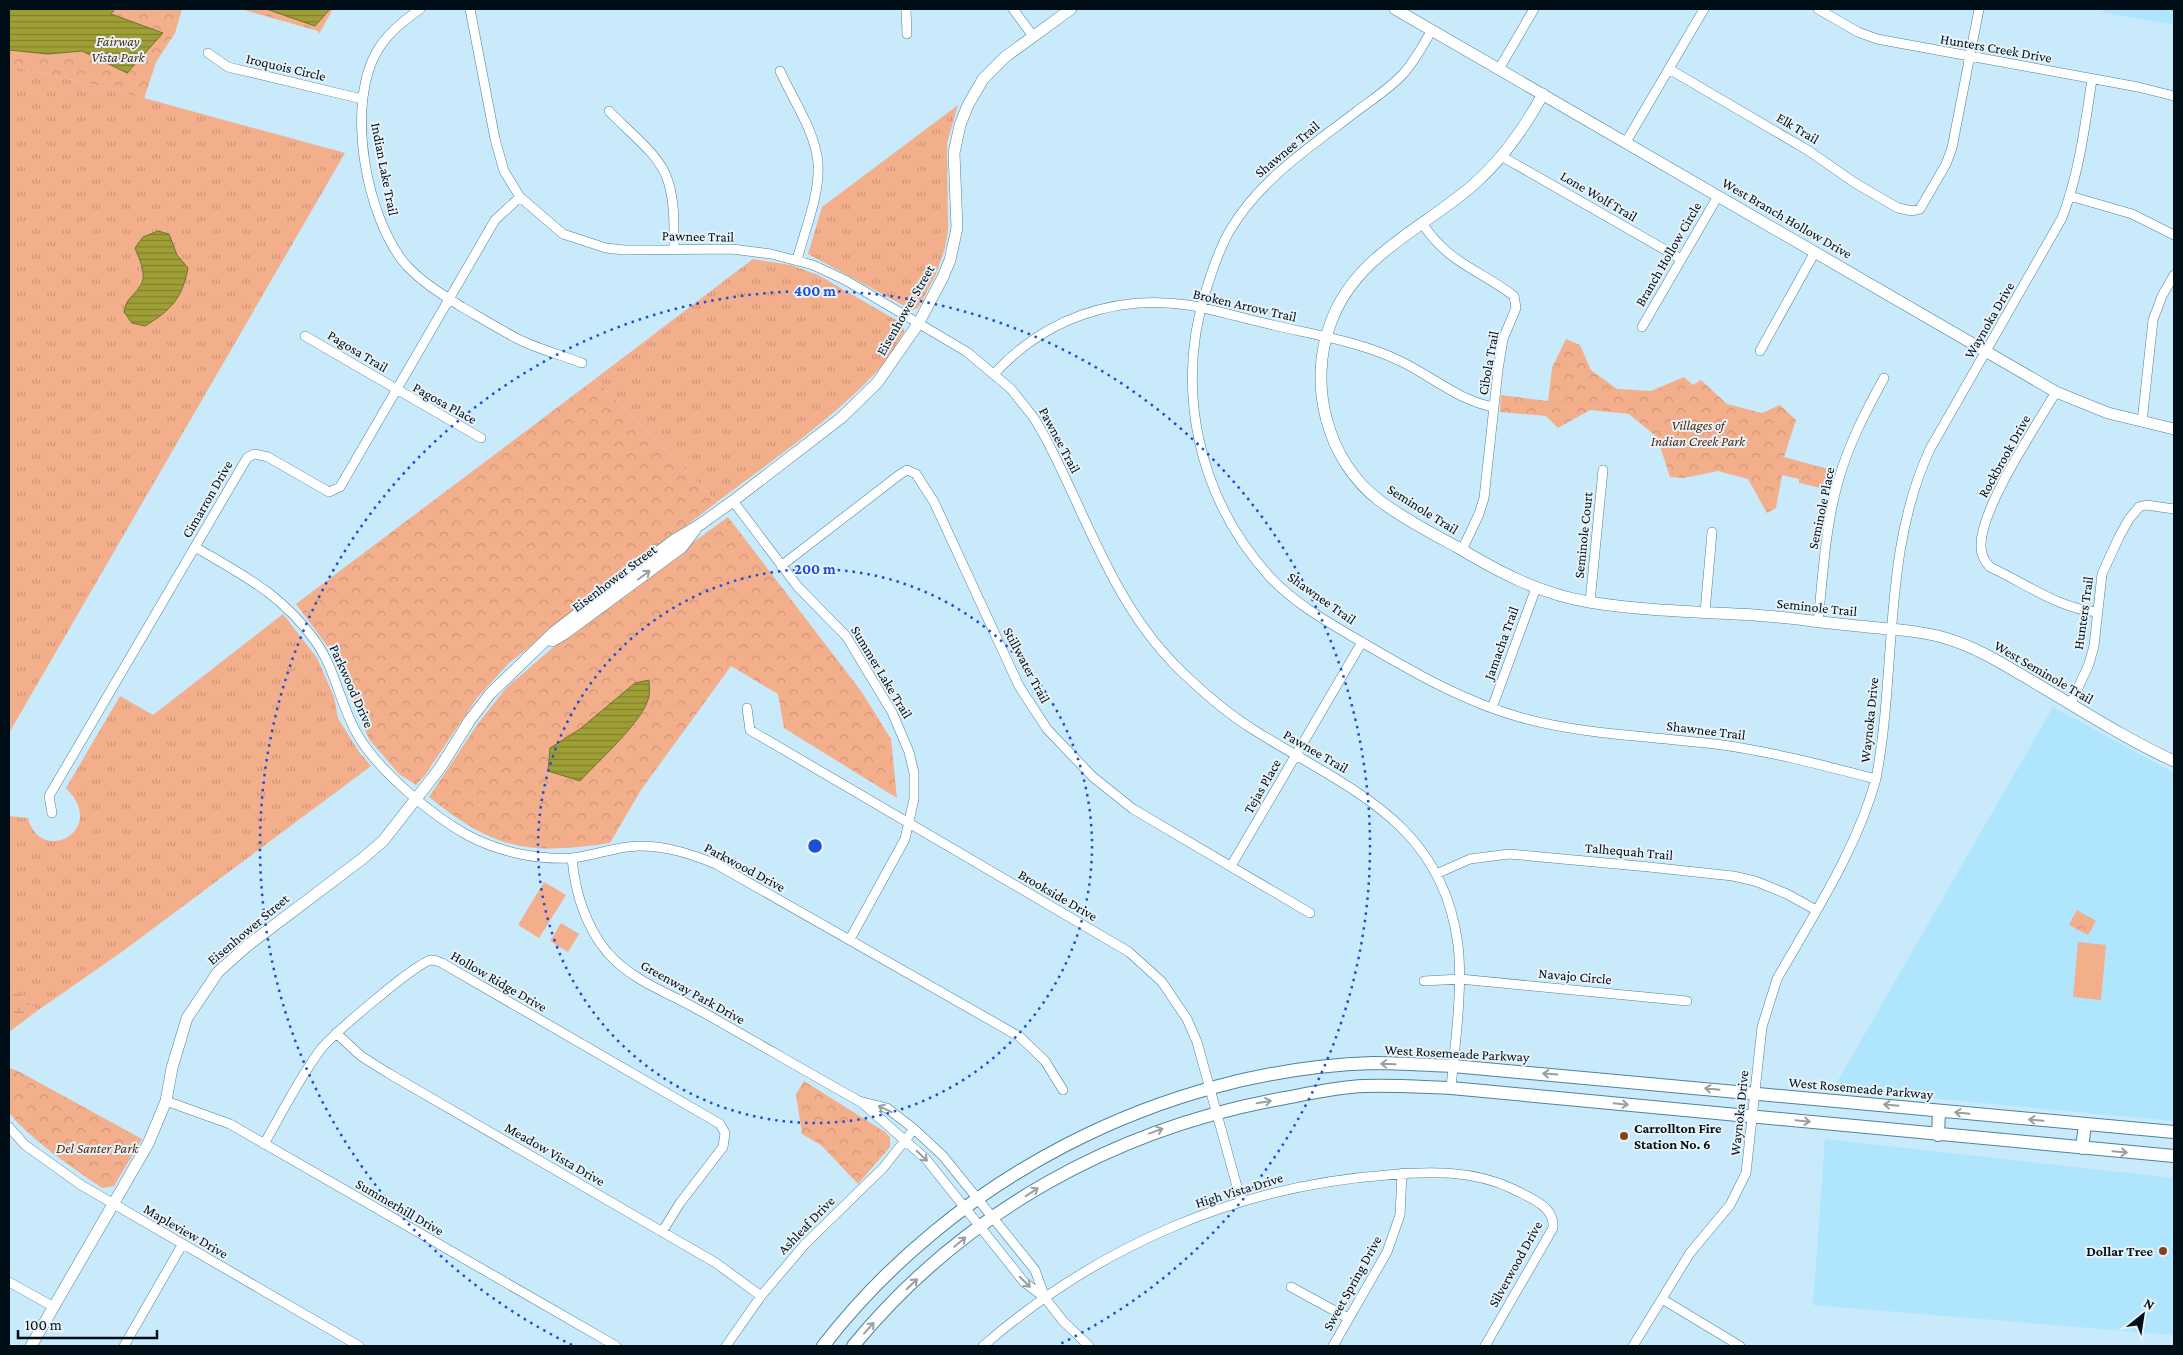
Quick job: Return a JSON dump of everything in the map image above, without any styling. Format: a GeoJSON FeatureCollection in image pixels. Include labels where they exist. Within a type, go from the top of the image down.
{"type":"FeatureCollection","features":[{"type":"Feature","properties":{"kind":"main road","name":"West Rosemeade Parkway"},"geometry":{"type":"LineString","coordinates":[[822,1346],[882,1278],[932,1232],[1031,1163],[1107,1126],[1150,1108],[1210,1089],[1323,1068],[1374,1064],[1453,1066],[2174,1132]]}},
{"type":"Feature","properties":{"kind":"main road"},"geometry":{"type":"LineString","coordinates":[[1586,1101],[1589,1077]]}},
{"type":"Feature","properties":{"kind":"main road"},"geometry":{"type":"LineString","coordinates":[[853,1346],[912,1283],[979,1226],[1042,1185],[1111,1150],[1157,1130],[1240,1106],[1362,1086],[1450,1088],[2174,1156]]}},
{"type":"Feature","properties":{"kind":"main road"},"geometry":{"type":"LineString","coordinates":[[1938,1135],[1939,1110]]}},
{"type":"Feature","properties":{"kind":"main road"},"geometry":{"type":"LineString","coordinates":[[2082,1148],[2084,1124]]}},
{"type":"Feature","properties":{"kind":"street","name":"Indian Lake Trail"},"geometry":{"type":"LineString","coordinates":[[420,9],[395,29],[379,47],[371,63],[362,99],[361,123],[365,151],[381,224],[408,266],[436,291],[519,339],[582,363]]}},
{"type":"Feature","properties":{"kind":"street","name":"Pawnee Trail"},"geometry":{"type":"LineString","coordinates":[[470,9],[499,156],[504,171],[520,197],[563,234],[587,243],[624,250],[732,249],[797,260],[847,281],[967,352],[1011,389],[1034,418],[1052,451],[1103,562],[1129,607],[1153,640],[1185,674],[1226,711],[1375,803],[1406,831],[1436,874],[1455,925],[1460,979],[1450,1088]]}},
{"type":"Feature","properties":{"kind":"street"},"geometry":{"type":"LineString","coordinates":[[906,9],[907,34]]}},
{"type":"Feature","properties":{"kind":"street"},"geometry":{"type":"LineString","coordinates":[[1013,9],[1033,36]]}},
{"type":"Feature","properties":{"kind":"street","name":"Eisenhower Street"},"geometry":{"type":"LineString","coordinates":[[31,1346],[148,1144],[166,1101],[172,1068],[187,1018],[218,972],[247,946],[383,841],[440,768],[470,720],[490,694],[541,647],[564,634],[682,547],[698,526],[855,406],[891,365],[918,324],[944,277],[955,242],[954,153],[960,125],[968,105],[983,79],[1005,57],[1071,9]]}},
{"type":"Feature","properties":{"kind":"street","name":"West Branch Hollow Drive"},"geometry":{"type":"LineString","coordinates":[[1395,9],[2056,392],[2108,412],[2174,429]]}},
{"type":"Feature","properties":{"kind":"street"},"geometry":{"type":"LineString","coordinates":[[1499,69],[1534,9]]}},
{"type":"Feature","properties":{"kind":"street"},"geometry":{"type":"LineString","coordinates":[[1626,142],[1704,9]]}},
{"type":"Feature","properties":{"kind":"street","name":"Hunters Creek Drive"},"geometry":{"type":"LineString","coordinates":[[1818,9],[1858,32],[1877,39],[2174,96]]}},
{"type":"Feature","properties":{"kind":"street"},"geometry":{"type":"LineString","coordinates":[[1970,56],[1979,9]]}},
{"type":"Feature","properties":{"kind":"street","name":"Shawnee Trail"},"geometry":{"type":"LineString","coordinates":[[1432,30],[1412,62],[1394,83],[1295,158],[1258,192],[1230,231],[1216,259],[1200,307],[1193,348],[1192,391],[1194,417],[1202,456],[1218,497],[1248,549],[1269,576],[1298,602],[1328,623],[1425,679],[1492,708],[1520,717],[1579,730],[1681,740],[1763,751],[1876,778]]}},
{"type":"Feature","properties":{"kind":"street","name":"Iroquois Circle"},"geometry":{"type":"LineString","coordinates":[[208,53],[228,67],[362,99]]}},
{"type":"Feature","properties":{"kind":"street","name":"Elk Trail"},"geometry":{"type":"LineString","coordinates":[[1669,69],[1809,150],[1855,183],[1898,208],[1912,210],[1920,209],[1944,168],[1952,148],[1959,124],[1970,56]]}},
{"type":"Feature","properties":{"kind":"street"},"geometry":{"type":"LineString","coordinates":[[780,71],[806,123],[818,162],[816,190],[797,260]]}},
{"type":"Feature","properties":{"kind":"street","name":"Waynoka Drive"},"geometry":{"type":"LineString","coordinates":[[1633,1346],[1690,1253],[1716,1224],[1738,1191],[1746,1173],[1754,1116],[1762,1027],[1771,994],[1777,979],[1851,847],[1866,813],[1876,778],[1900,541],[1917,477],[1930,449],[2055,233],[2070,196],[2081,148],[2092,79]]}},
{"type":"Feature","properties":{"kind":"street","name":"Seminole Trail"},"geometry":{"type":"LineString","coordinates":[[1543,94],[1530,119],[1503,156],[1473,185],[1375,258],[1342,296],[1326,337],[1321,373],[1321,392],[1327,424],[1340,454],[1356,477],[1380,501],[1503,574],[1536,588],[1590,602],[1891,630]]}},
{"type":"Feature","properties":{"kind":"street"},"geometry":{"type":"LineString","coordinates":[[609,111],[646,147],[668,179],[674,206],[674,250]]}},
{"type":"Feature","properties":{"kind":"street","name":"Lone Wolf Trail"},"geometry":{"type":"LineString","coordinates":[[1503,156],[1681,258]]}},
{"type":"Feature","properties":{"kind":"street","name":"Branch Hollow Circle"},"geometry":{"type":"LineString","coordinates":[[1642,327],[1718,196]]}},
{"type":"Feature","properties":{"kind":"street"},"geometry":{"type":"LineString","coordinates":[[2070,196],[2132,214],[2174,235]]}},
{"type":"Feature","properties":{"kind":"street","name":"Cimarron Drive"},"geometry":{"type":"LineString","coordinates":[[52,813],[49,796],[247,458],[254,454],[273,459],[329,492],[335,491],[340,487],[495,220],[520,197]]}},
{"type":"Feature","properties":{"kind":"street","name":"Cibola Trail"},"geometry":{"type":"LineString","coordinates":[[1422,223],[1443,250],[1514,296],[1516,308],[1503,339],[1484,498],[1479,514],[1462,550]]}},
{"type":"Feature","properties":{"kind":"street"},"geometry":{"type":"LineString","coordinates":[[1760,351],[1815,252]]}},
{"type":"Feature","properties":{"kind":"street"},"geometry":{"type":"LineString","coordinates":[[2142,422],[2153,320],[2162,296],[2174,275]]}},
{"type":"Feature","properties":{"kind":"street","name":"Broken Arrow Trail"},"geometry":{"type":"LineString","coordinates":[[994,374],[1012,355],[1040,334],[1091,311],[1116,305],[1143,302],[1200,307],[1326,337],[1400,361],[1478,404],[1494,407]]}},
{"type":"Feature","properties":{"kind":"street","name":"Pagosa Trail"},"geometry":{"type":"LineString","coordinates":[[305,336],[396,391]]}},
{"type":"Feature","properties":{"kind":"street","name":"Seminole Place"},"geometry":{"type":"LineString","coordinates":[[1818,622],[1827,534],[1838,482],[1859,427],[1884,378]]}},
{"type":"Feature","properties":{"kind":"street","name":"Pagosa Place"},"geometry":{"type":"LineString","coordinates":[[396,391],[481,438]]}},
{"type":"Feature","properties":{"kind":"street","name":"Rockbrook Drive"},"geometry":{"type":"LineString","coordinates":[[2056,392],[1996,496],[1983,536],[1982,556],[1990,566],[2065,605],[2081,611],[2097,612]]}},
{"type":"Feature","properties":{"kind":"street","name":"Stillwater Trail"},"geometry":{"type":"LineString","coordinates":[[781,566],[900,474],[908,470],[916,474],[941,517],[1019,686],[1047,729],[1094,777],[1133,809],[1310,913]]}},
{"type":"Feature","properties":{"kind":"street","name":"Seminole Court"},"geometry":{"type":"LineString","coordinates":[[1590,602],[1603,470]]}},
{"type":"Feature","properties":{"kind":"street","name":"Summer Lake Trail"},"geometry":{"type":"LineString","coordinates":[[733,501],[798,587],[846,636],[892,712],[907,746],[914,773],[914,799],[910,824],[905,839],[850,939]]}},
{"type":"Feature","properties":{"kind":"street","name":"Hunters Trail"},"geometry":{"type":"LineString","coordinates":[[2071,703],[2089,664],[2094,646],[2102,574],[2108,558],[2129,519],[2139,507],[2146,505],[2174,509]]}},
{"type":"Feature","properties":{"kind":"street"},"geometry":{"type":"LineString","coordinates":[[1705,612],[1712,532]]}},
{"type":"Feature","properties":{"kind":"street","name":"Parkwood Drive"},"geometry":{"type":"LineString","coordinates":[[195,547],[268,590],[296,618],[317,644],[327,661],[356,733],[389,775],[449,823],[485,844],[530,856],[572,858],[638,846],[664,848],[691,854],[716,864],[1020,1037],[1045,1061],[1063,1090]]}},
{"type":"Feature","properties":{"kind":"street","name":"Jamacha Trail"},"geometry":{"type":"LineString","coordinates":[[1492,708],[1536,588]]}},
{"type":"Feature","properties":{"kind":"street","name":"West Seminole Trail"},"geometry":{"type":"LineString","coordinates":[[1891,630],[1926,633],[1966,646],[2071,703],[2120,734],[2174,761]]}},
{"type":"Feature","properties":{"kind":"street","name":"Tejas Place"},"geometry":{"type":"LineString","coordinates":[[1231,866],[1362,642]]}},
{"type":"Feature","properties":{"kind":"street","name":"Brookside Drive"},"geometry":{"type":"LineString","coordinates":[[747,708],[750,730],[1128,952],[1150,969],[1162,982],[1188,1019],[1198,1042],[1241,1201]]}},
{"type":"Feature","properties":{"kind":"street","name":"Talhequah Trail"},"geometry":{"type":"LineString","coordinates":[[1436,874],[1470,859],[1509,854],[1649,867],[1711,873],[1748,879],[1787,894],[1816,910]]}},
{"type":"Feature","properties":{"kind":"street","name":"Greenway Park Drive"},"geometry":{"type":"LineString","coordinates":[[572,858],[576,890],[592,929],[608,953],[643,982],[680,1000],[859,1101],[926,1159],[1024,1282],[1044,1298],[1063,1321],[1089,1346]]}},
{"type":"Feature","properties":{"kind":"street","name":"Hollow Ridge Drive"},"geometry":{"type":"LineString","coordinates":[[264,1144],[314,1059],[336,1033],[424,963],[433,960],[442,963],[720,1124],[725,1133],[723,1147],[680,1203],[662,1232]]}},
{"type":"Feature","properties":{"kind":"street","name":"Navajo Circle"},"geometry":{"type":"LineString","coordinates":[[1424,981],[1460,979],[1687,1001]]}},
{"type":"Feature","properties":{"kind":"street","name":"Meadow Vista Drive"},"geometry":{"type":"LineString","coordinates":[[336,1033],[361,1056],[388,1073],[737,1276],[761,1296]]}},
{"type":"Feature","properties":{"kind":"street","name":"Summerhill Drive"},"geometry":{"type":"LineString","coordinates":[[166,1101],[215,1117],[616,1346]]}},
{"type":"Feature","properties":{"kind":"street","name":"Greenway Park Drive"},"geometry":{"type":"LineString","coordinates":[[859,1101],[887,1108],[914,1129],[943,1156],[991,1218],[1035,1270],[1044,1298]]}},
{"type":"Feature","properties":{"kind":"street","name":"Mapleview Drive"},"geometry":{"type":"LineString","coordinates":[[9,1128],[52,1166],[113,1204],[359,1346]]}},
{"type":"Feature","properties":{"kind":"street","name":"Ashleaf Drive"},"geometry":{"type":"LineString","coordinates":[[726,1346],[761,1296],[805,1244],[883,1168],[914,1129]]}},
{"type":"Feature","properties":{"kind":"street","name":"High Vista Drive"},"geometry":{"type":"LineString","coordinates":[[983,1346],[1044,1298],[1106,1258],[1199,1216],[1241,1201],[1326,1181],[1402,1173],[1467,1174],[1510,1188],[1534,1200]]}},
{"type":"Feature","properties":{"kind":"street","name":"Sweet Spring Drive"},"geometry":{"type":"LineString","coordinates":[[1332,1346],[1381,1265],[1392,1239],[1400,1215],[1402,1173]]}},
{"type":"Feature","properties":{"kind":"street","name":"Silverwood Drive"},"geometry":{"type":"LineString","coordinates":[[1485,1346],[1553,1228],[1554,1218],[1549,1210],[1534,1200]]}},
{"type":"Feature","properties":{"kind":"street"},"geometry":{"type":"LineString","coordinates":[[124,1346],[182,1245]]}},
{"type":"Feature","properties":{"kind":"street"},"geometry":{"type":"LineString","coordinates":[[9,1282],[54,1307]]}},
{"type":"Feature","properties":{"kind":"street"},"geometry":{"type":"LineString","coordinates":[[1291,1286],[1348,1318]]}},
{"type":"Feature","properties":{"kind":"street"},"geometry":{"type":"LineString","coordinates":[[1662,1299],[1740,1346]]}},
{"type":"Feature","properties":{"kind":"shaded area"},"geometry":{"type":"Polygon","coordinates":[[[9,9],[115,9],[111,14],[163,33],[127,73],[82,51],[48,54],[9,50],[9,9]]]}},
{"type":"Feature","properties":{"kind":"shaded area"},"geometry":{"type":"Polygon","coordinates":[[[266,9],[330,9],[315,26],[266,9]]]}},
{"type":"Feature","properties":{"kind":"shaded area"},"geometry":{"type":"Polygon","coordinates":[[[2103,9],[2174,9],[2174,25],[2102,12],[2103,9]]]}},
{"type":"Feature","properties":{"kind":"shaded area"},"geometry":{"type":"Polygon","coordinates":[[[158,231],[169,234],[177,255],[188,268],[179,296],[174,303],[162,315],[145,326],[132,323],[124,312],[127,303],[140,286],[143,277],[142,267],[135,248],[143,237],[158,231]]]}},
{"type":"Feature","properties":{"kind":"shaded area"},"geometry":{"type":"Polygon","coordinates":[[[649,680],[649,696],[646,706],[639,717],[580,781],[548,771],[550,748],[580,729],[635,683],[649,680]]]}},
{"type":"Feature","properties":{"kind":"shaded area"},"geometry":{"type":"Polygon","coordinates":[[[2053,707],[2174,773],[2174,1121],[1833,1089],[2053,707]]]}},
{"type":"Feature","properties":{"kind":"shaded area"},"geometry":{"type":"Polygon","coordinates":[[[1825,1139],[2174,1178],[2174,1335],[1813,1305],[1825,1139]]]}},
{"type":"Feature","properties":{"kind":"green space","name":"Fairway Vista Park"},"geometry":{"type":"Polygon","coordinates":[[[9,9],[182,9],[175,33],[156,62],[144,99],[104,87],[9,66],[9,9]]]}},
{"type":"Feature","properties":{"kind":"green space"},"geometry":{"type":"Polygon","coordinates":[[[241,9],[333,9],[319,34],[318,31],[241,9]]]}},
{"type":"Feature","properties":{"kind":"green space"},"geometry":{"type":"Polygon","coordinates":[[[9,66],[104,87],[345,153],[9,733],[9,66]]]}},
{"type":"Feature","properties":{"kind":"green space"},"geometry":{"type":"Polygon","coordinates":[[[958,105],[947,143],[948,230],[945,248],[936,274],[918,308],[912,310],[808,254],[822,207],[958,105]]]}},
{"type":"Feature","properties":{"kind":"green space"},"geometry":{"type":"Polygon","coordinates":[[[753,259],[791,265],[818,275],[903,324],[904,332],[882,366],[860,389],[801,439],[717,502],[595,379],[753,259]]]}},
{"type":"Feature","properties":{"kind":"green space","name":"Villages of Indian Creek Park"},"geometry":{"type":"Polygon","coordinates":[[[1566,339],[1580,345],[1591,370],[1617,389],[1651,391],[1684,377],[1693,385],[1701,380],[1727,404],[1762,413],[1780,405],[1796,420],[1784,457],[1835,471],[1830,490],[1799,483],[1799,479],[1782,475],[1776,508],[1767,513],[1748,479],[1718,471],[1684,478],[1670,477],[1657,437],[1629,414],[1590,410],[1558,428],[1546,416],[1500,412],[1501,395],[1548,401],[1552,368],[1566,339]]]}},
{"type":"Feature","properties":{"kind":"green space"},"geometry":{"type":"Polygon","coordinates":[[[595,379],[717,502],[509,663],[477,698],[425,775],[416,785],[399,774],[369,739],[331,651],[296,604],[595,379]]]}},
{"type":"Feature","properties":{"kind":"green space"},"geometry":{"type":"Polygon","coordinates":[[[728,517],[861,691],[891,739],[897,798],[784,728],[778,694],[731,666],[641,790],[610,843],[556,848],[534,848],[514,844],[494,838],[474,828],[452,815],[429,797],[479,722],[507,687],[579,625],[728,517]]]}},
{"type":"Feature","properties":{"kind":"green space"},"geometry":{"type":"Polygon","coordinates":[[[283,614],[317,658],[334,697],[338,718],[359,752],[371,766],[123,951],[37,1011],[9,982],[9,816],[28,818],[35,832],[45,840],[57,841],[68,837],[76,829],[80,818],[77,804],[66,788],[120,696],[153,715],[283,614]]]}},
{"type":"Feature","properties":{"kind":"green space"},"geometry":{"type":"Polygon","coordinates":[[[544,882],[566,895],[539,938],[518,925],[544,882]]]}},
{"type":"Feature","properties":{"kind":"green space"},"geometry":{"type":"Polygon","coordinates":[[[2077,910],[2096,921],[2088,935],[2069,925],[2077,910]]]}},
{"type":"Feature","properties":{"kind":"green space"},"geometry":{"type":"Polygon","coordinates":[[[561,923],[579,934],[568,952],[550,941],[561,923]]]}},
{"type":"Feature","properties":{"kind":"green space"},"geometry":{"type":"Polygon","coordinates":[[[2078,942],[2106,945],[2101,1000],[2073,997],[2078,942]]]}},
{"type":"Feature","properties":{"kind":"green space"},"geometry":{"type":"Polygon","coordinates":[[[9,982],[37,1011],[9,1032],[9,982]]]}},
{"type":"Feature","properties":{"kind":"green space","name":"Del Santer Park"},"geometry":{"type":"Polygon","coordinates":[[[9,1068],[18,1071],[142,1139],[114,1186],[102,1188],[77,1171],[41,1144],[9,1113],[9,1068]]]}},
{"type":"Feature","properties":{"kind":"green space"},"geometry":{"type":"Polygon","coordinates":[[[804,1081],[890,1137],[890,1147],[858,1184],[821,1145],[802,1134],[796,1094],[804,1081]]]}},
{"type":"Feature","properties":{"kind":"place","name":"Carrollton Fire Station No. 6"},"geometry":{"type":"Point","coordinates":[1624,1136]}},
{"type":"Feature","properties":{"kind":"place","name":"Dollar Tree"},"geometry":{"type":"Point","coordinates":[2163,1251]}}]}
